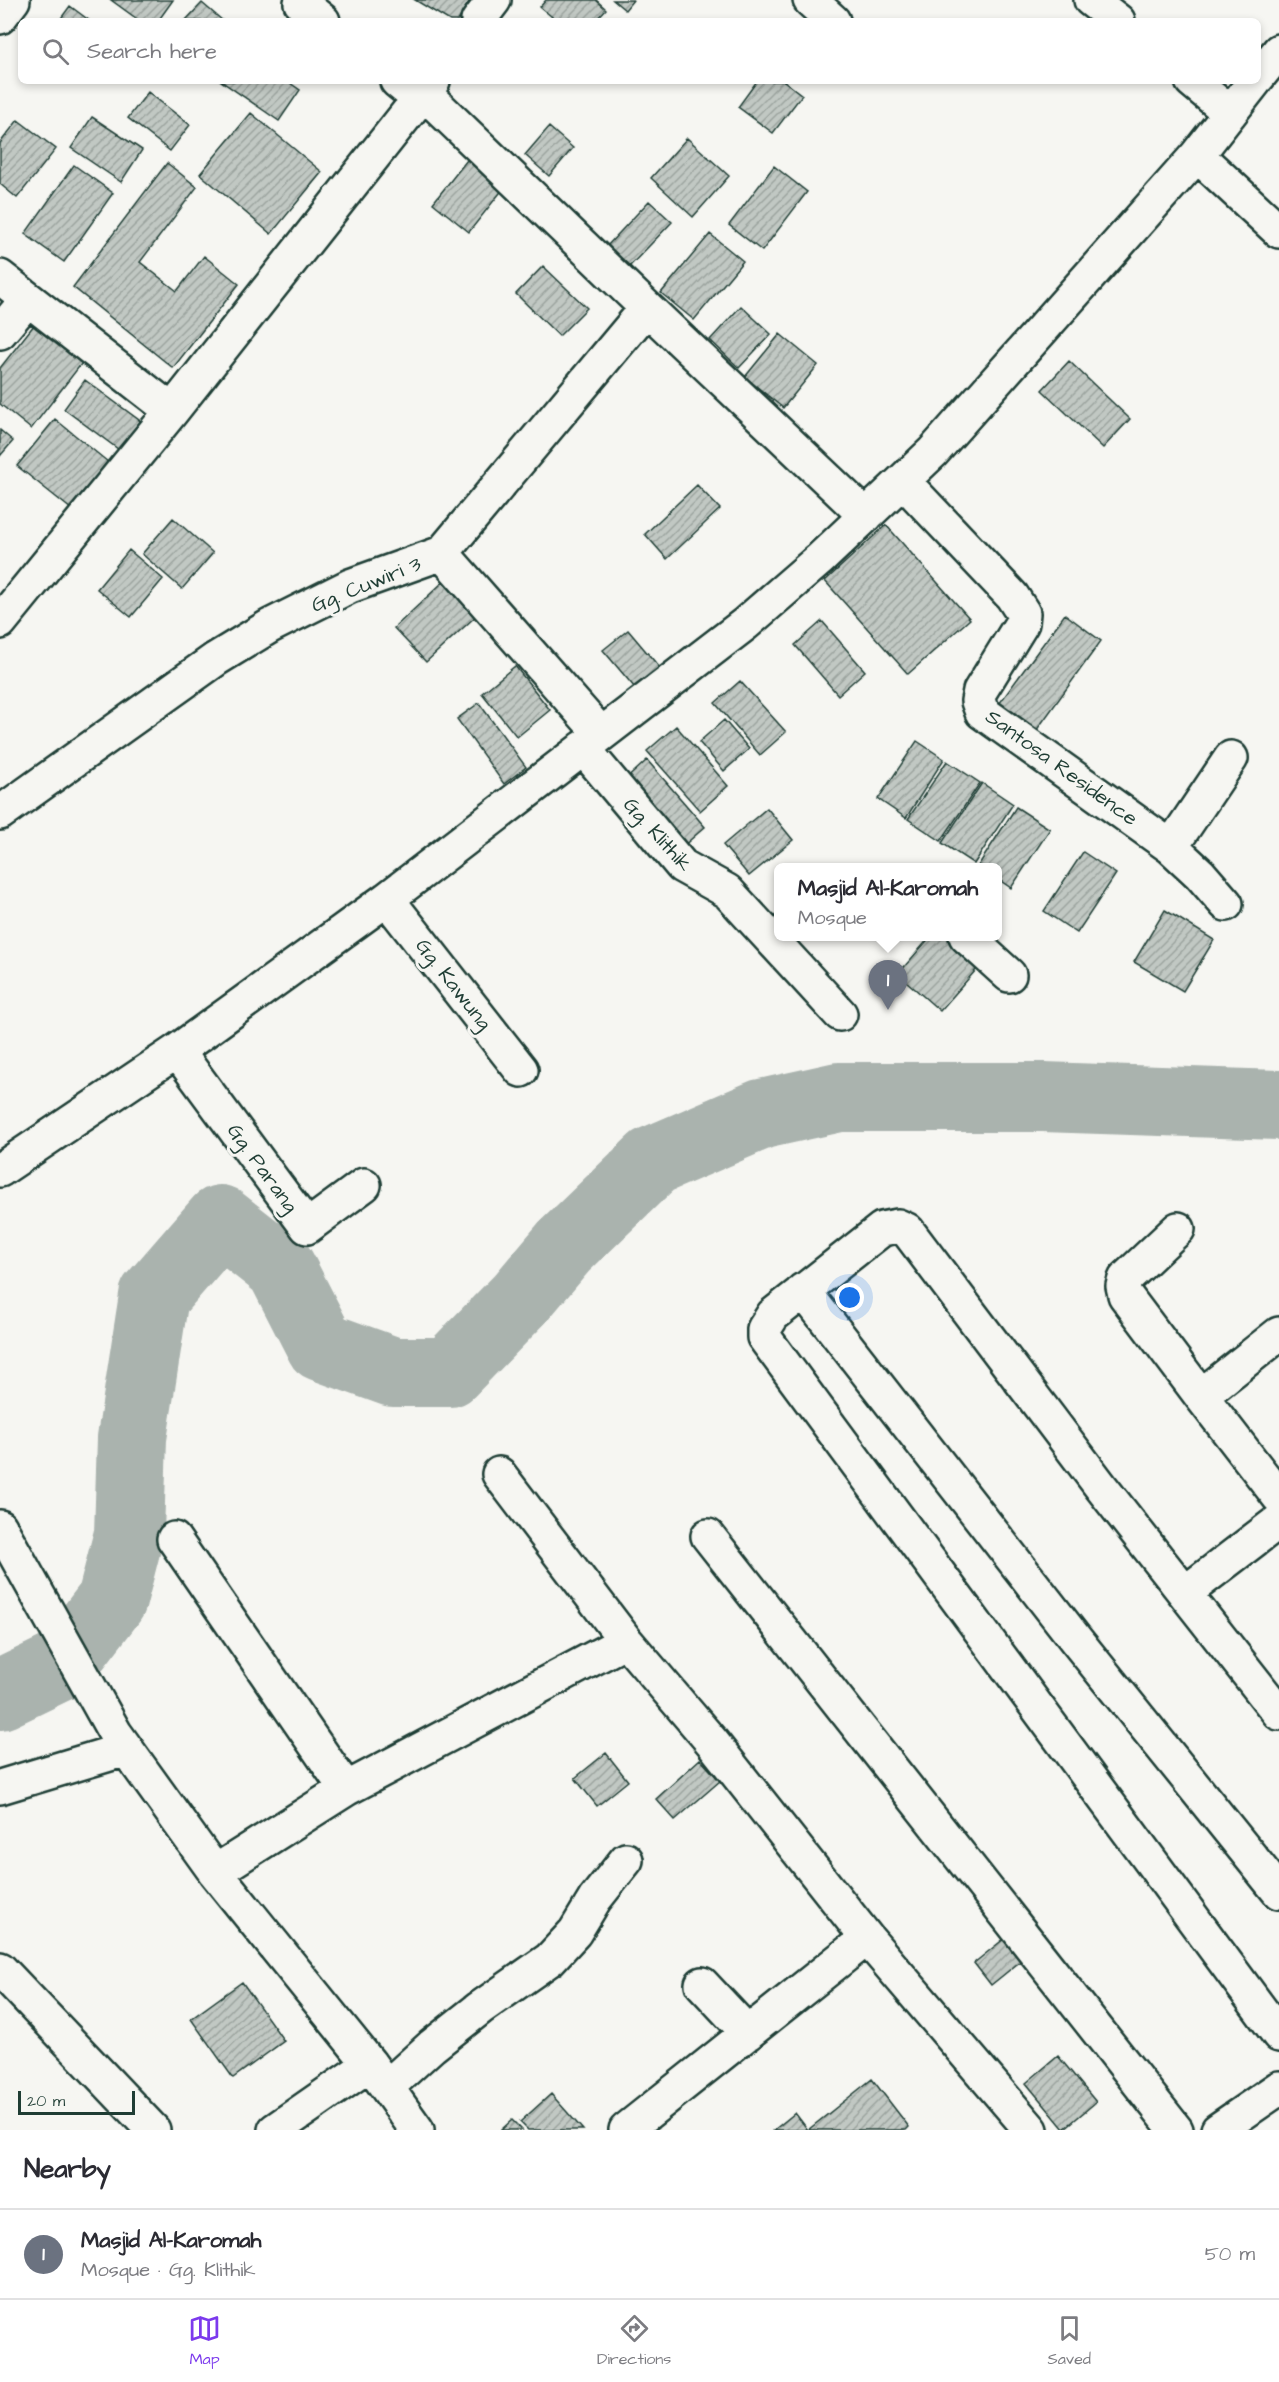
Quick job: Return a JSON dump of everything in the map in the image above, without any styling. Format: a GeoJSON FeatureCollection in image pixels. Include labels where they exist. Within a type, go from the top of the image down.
{"type":"FeatureCollection","features":[{"type":"Feature","properties":{"kind":"street"},"geometry":{"type":"LineString","coordinates":[[0,17],[13,0]]}},
{"type":"Feature","properties":{"kind":"street"},"geometry":{"type":"LineString","coordinates":[[480,18],[494,0]]}},
{"type":"Feature","properties":{"kind":"street"},"geometry":{"type":"LineString","coordinates":[[810,0],[830,18]]}},
{"type":"Feature","properties":{"kind":"street"},"geometry":{"type":"LineString","coordinates":[[1091,0],[1114,18]]}},
{"type":"Feature","properties":{"kind":"street"},"geometry":{"type":"LineString","coordinates":[[1261,73],[1279,51]]}},
{"type":"Feature","properties":{"kind":"street"},"geometry":{"type":"LineString","coordinates":[[1196,84],[1230,113]]}},
{"type":"Feature","properties":{"kind":"street"},"geometry":{"type":"LineString","coordinates":[[0,1170],[177,1051],[387,899],[745,624],[820,559],[933,452],[1197,155],[1253,84]]}},
{"type":"Feature","properties":{"kind":"street"},"geometry":{"type":"LineString","coordinates":[[0,622],[172,411],[418,88],[866,516]]}},
{"type":"Feature","properties":{"kind":"street"},"geometry":{"type":"LineString","coordinates":[[1197,155],[1279,231]]}},
{"type":"Feature","properties":{"kind":"street"},"geometry":{"type":"LineString","coordinates":[[0,277],[172,411]]}},
{"type":"Feature","properties":{"kind":"street"},"geometry":{"type":"LineString","coordinates":[[0,332],[27,298]]}},
{"type":"Feature","properties":{"kind":"street","name":"Gg. Cuwiri 3"},"geometry":{"type":"LineString","coordinates":[[0,813],[216,659],[270,626],[350,586],[442,553],[647,308]]}},
{"type":"Feature","properties":{"kind":"street","name":"Santosa Residence"},"geometry":{"type":"LineString","coordinates":[[903,481],[1012,596],[1023,613],[1022,623],[980,691],[978,701],[982,711],[1171,847],[1200,874],[1226,904]]}},
{"type":"Feature","properties":{"kind":"street","name":"Gg. Klithik"},"geometry":{"type":"LineString","coordinates":[[442,553],[592,741],[682,866],[727,891],[770,923]]}},
{"type":"Feature","properties":{"kind":"street"},"geometry":{"type":"LineString","coordinates":[[1171,847],[1231,758]]}},
{"type":"Feature","properties":{"kind":"street","name":"Gg. Kawung"},"geometry":{"type":"LineString","coordinates":[[387,899],[521,1070]]}},
{"type":"Feature","properties":{"kind":"street","name":"Gg. Klithik"},"geometry":{"type":"LineString","coordinates":[[784,941],[840,1014]]}},
{"type":"Feature","properties":{"kind":"street"},"geometry":{"type":"LineString","coordinates":[[972,941],[1009,975]]}},
{"type":"Feature","properties":{"kind":"street","name":"Gg. Parang"},"geometry":{"type":"LineString","coordinates":[[177,1051],[306,1227],[364,1185]]}},
{"type":"Feature","properties":{"kind":"street"},"geometry":{"type":"LineString","coordinates":[[1279,1713],[1095,1478],[907,1230],[898,1226],[882,1229],[773,1315],[764,1329],[764,1337],[1279,2035]]}},
{"type":"Feature","properties":{"kind":"street"},"geometry":{"type":"LineString","coordinates":[[1178,1229],[1131,1272],[1123,1286],[1125,1294],[1279,1497]]}},
{"type":"Feature","properties":{"kind":"street"},"geometry":{"type":"LineString","coordinates":[[802,1290],[1068,1630],[1279,1892]]}},
{"type":"Feature","properties":{"kind":"street"},"geometry":{"type":"LineString","coordinates":[[1201,1396],[1279,1334]]}},
{"type":"Feature","properties":{"kind":"street"},"geometry":{"type":"LineString","coordinates":[[499,1474],[626,1641],[712,1742],[867,1938],[1031,2130]]}},
{"type":"Feature","properties":{"kind":"street"},"geometry":{"type":"LineString","coordinates":[[1185,1593],[1279,1521]]}},
{"type":"Feature","properties":{"kind":"street"},"geometry":{"type":"LineString","coordinates":[[0,1527],[126,1749],[215,1872],[378,2075],[417,2130]]}},
{"type":"Feature","properties":{"kind":"street"},"geometry":{"type":"LineString","coordinates":[[708,1536],[1176,2130]]}},
{"type":"Feature","properties":{"kind":"street"},"geometry":{"type":"LineString","coordinates":[[174,1539],[346,1790]]}},
{"type":"Feature","properties":{"kind":"street"},"geometry":{"type":"LineString","coordinates":[[215,1872],[346,1790],[626,1641]]}},
{"type":"Feature","properties":{"kind":"street"},"geometry":{"type":"LineString","coordinates":[[0,1787],[126,1749]]}},
{"type":"Feature","properties":{"kind":"street"},"geometry":{"type":"LineString","coordinates":[[275,2130],[432,2046],[472,2014],[550,1959],[576,1932],[595,1899],[626,1860]]}},
{"type":"Feature","properties":{"kind":"street"},"geometry":{"type":"LineString","coordinates":[[626,2130],[867,1938]]}},
{"type":"Feature","properties":{"kind":"street"},"geometry":{"type":"LineString","coordinates":[[0,1969],[153,2130]]}},
{"type":"Feature","properties":{"kind":"street"},"geometry":{"type":"LineString","coordinates":[[702,1984],[748,2033]]}},
{"type":"Feature","properties":{"kind":"street"},"geometry":{"type":"LineString","coordinates":[[1218,2130],[1279,2088]]}},
{"type":"Feature","properties":{"kind":"building"},"geometry":{"type":"Polygon","coordinates":[[[111,0],[173,0],[160,18],[136,18],[111,0]]]}},
{"type":"Feature","properties":{"kind":"building"},"geometry":{"type":"Polygon","coordinates":[[[415,0],[470,0],[460,18],[445,18],[415,0]]]}},
{"type":"Feature","properties":{"kind":"building"},"geometry":{"type":"Polygon","coordinates":[[[546,0],[596,0],[606,9],[598,18],[553,18],[540,7],[546,0]]]}},
{"type":"Feature","properties":{"kind":"building"},"geometry":{"type":"Polygon","coordinates":[[[613,0],[633,0],[625,10],[613,0]]]}},
{"type":"Feature","properties":{"kind":"building"},"geometry":{"type":"Polygon","coordinates":[[[202,3],[220,18],[188,18],[202,3]]]}},
{"type":"Feature","properties":{"kind":"building"},"geometry":{"type":"Polygon","coordinates":[[[70,6],[86,18],[61,18],[70,6]]]}},
{"type":"Feature","properties":{"kind":"building"},"geometry":{"type":"Polygon","coordinates":[[[225,84],[291,84],[300,90],[279,121],[225,84]]]}},
{"type":"Feature","properties":{"kind":"building"},"geometry":{"type":"Polygon","coordinates":[[[755,84],[788,84],[802,95],[773,133],[738,107],[755,84]]]}},
{"type":"Feature","properties":{"kind":"building"},"geometry":{"type":"Polygon","coordinates":[[[148,92],[190,125],[170,151],[128,118],[148,92]]]}},
{"type":"Feature","properties":{"kind":"building"},"geometry":{"type":"Polygon","coordinates":[[[251,113],[322,172],[271,234],[200,174],[251,113]]]}},
{"type":"Feature","properties":{"kind":"building"},"geometry":{"type":"Polygon","coordinates":[[[92,117],[142,150],[121,182],[71,148],[92,117]]]}},
{"type":"Feature","properties":{"kind":"building"},"geometry":{"type":"Polygon","coordinates":[[[18,120],[56,149],[17,198],[0,184],[0,143],[18,120]]]}},
{"type":"Feature","properties":{"kind":"building"},"geometry":{"type":"Polygon","coordinates":[[[549,127],[573,148],[549,176],[525,155],[549,127]]]}},
{"type":"Feature","properties":{"kind":"building"},"geometry":{"type":"Polygon","coordinates":[[[687,138],[729,176],[693,217],[651,178],[687,138]]]}},
{"type":"Feature","properties":{"kind":"building"},"geometry":{"type":"Polygon","coordinates":[[[467,160],[504,188],[469,232],[433,203],[467,160]]]}},
{"type":"Feature","properties":{"kind":"building"},"geometry":{"type":"Polygon","coordinates":[[[167,163],[197,187],[140,262],[177,291],[204,256],[239,284],[173,368],[73,287],[167,163]]]}},
{"type":"Feature","properties":{"kind":"building"},"geometry":{"type":"Polygon","coordinates":[[[74,165],[113,193],[64,262],[25,234],[74,165]]]}},
{"type":"Feature","properties":{"kind":"building"},"geometry":{"type":"Polygon","coordinates":[[[774,166],[807,192],[762,251],[729,225],[774,166]]]}},
{"type":"Feature","properties":{"kind":"building"},"geometry":{"type":"Polygon","coordinates":[[[649,201],[672,222],[629,267],[607,246],[649,201]]]}},
{"type":"Feature","properties":{"kind":"building"},"geometry":{"type":"Polygon","coordinates":[[[710,234],[743,261],[694,320],[661,293],[710,234]]]}},
{"type":"Feature","properties":{"kind":"building"},"geometry":{"type":"Polygon","coordinates":[[[543,266],[587,308],[559,336],[516,294],[543,266]]]}},
{"type":"Feature","properties":{"kind":"building"},"geometry":{"type":"Polygon","coordinates":[[[741,306],[771,334],[739,368],[710,340],[741,306]]]}},
{"type":"Feature","properties":{"kind":"building"},"geometry":{"type":"Polygon","coordinates":[[[34,325],[82,363],[31,429],[0,404],[0,368],[34,325]]]}},
{"type":"Feature","properties":{"kind":"building"},"geometry":{"type":"Polygon","coordinates":[[[780,334],[818,365],[783,408],[745,377],[780,334]]]}},
{"type":"Feature","properties":{"kind":"building"},"geometry":{"type":"Polygon","coordinates":[[[1069,361],[1130,419],[1103,448],[1042,390],[1069,361]]]}},
{"type":"Feature","properties":{"kind":"building"},"geometry":{"type":"Polygon","coordinates":[[[85,380],[143,423],[122,452],[64,409],[85,380]]]}},
{"type":"Feature","properties":{"kind":"building"},"geometry":{"type":"Polygon","coordinates":[[[55,419],[113,466],[76,513],[17,466],[55,419]]]}},
{"type":"Feature","properties":{"kind":"building"},"geometry":{"type":"Polygon","coordinates":[[[0,430],[13,441],[0,456],[0,430]]]}},
{"type":"Feature","properties":{"kind":"building"},"geometry":{"type":"Polygon","coordinates":[[[697,485],[720,509],[667,559],[645,534],[697,485]]]}},
{"type":"Feature","properties":{"kind":"building"},"geometry":{"type":"Polygon","coordinates":[[[173,518],[213,553],[182,589],[142,554],[173,518]]]}},
{"type":"Feature","properties":{"kind":"building"},"geometry":{"type":"Polygon","coordinates":[[[886,525],[970,619],[908,674],[825,581],[886,525]]]}},
{"type":"Feature","properties":{"kind":"building"},"geometry":{"type":"Polygon","coordinates":[[[129,550],[163,579],[131,617],[97,589],[129,550]]]}},
{"type":"Feature","properties":{"kind":"building"},"geometry":{"type":"Polygon","coordinates":[[[443,582],[475,617],[426,662],[394,628],[443,582]]]}},
{"type":"Feature","properties":{"kind":"building"},"geometry":{"type":"Polygon","coordinates":[[[1065,614],[1101,641],[1036,731],[999,704],[1065,614]]]}},
{"type":"Feature","properties":{"kind":"building"},"geometry":{"type":"Polygon","coordinates":[[[822,621],[865,671],[838,695],[795,645],[822,621]]]}},
{"type":"Feature","properties":{"kind":"building"},"geometry":{"type":"Polygon","coordinates":[[[628,630],[660,668],[635,688],[603,650],[628,630]]]}},
{"type":"Feature","properties":{"kind":"building"},"geometry":{"type":"Polygon","coordinates":[[[515,666],[550,710],[517,737],[482,693],[515,666]]]}},
{"type":"Feature","properties":{"kind":"building"},"geometry":{"type":"Polygon","coordinates":[[[740,681],[786,732],[760,755],[715,703],[740,681]]]}},
{"type":"Feature","properties":{"kind":"building"},"geometry":{"type":"Polygon","coordinates":[[[479,703],[526,767],[504,784],[457,719],[479,703]]]}},
{"type":"Feature","properties":{"kind":"building"},"geometry":{"type":"Polygon","coordinates":[[[724,720],[749,749],[724,771],[699,742],[724,720]]]}},
{"type":"Feature","properties":{"kind":"building"},"geometry":{"type":"Polygon","coordinates":[[[676,726],[728,786],[700,811],[647,751],[676,726]]]}},
{"type":"Feature","properties":{"kind":"building"},"geometry":{"type":"Polygon","coordinates":[[[917,741],[944,759],[906,818],[878,799],[917,741]]]}},
{"type":"Feature","properties":{"kind":"building"},"geometry":{"type":"Polygon","coordinates":[[[647,760],[705,827],[681,848],[623,782],[647,760]]]}},
{"type":"Feature","properties":{"kind":"building"},"geometry":{"type":"Polygon","coordinates":[[[947,761],[980,783],[941,841],[908,819],[947,761]]]}},
{"type":"Feature","properties":{"kind":"building"},"geometry":{"type":"Polygon","coordinates":[[[982,783],[1013,804],[975,863],[942,843],[982,783]]]}},
{"type":"Feature","properties":{"kind":"building"},"geometry":{"type":"Polygon","coordinates":[[[1016,807],[1050,829],[1011,888],[1002,882],[1002,863],[980,863],[1016,807]]]}},
{"type":"Feature","properties":{"kind":"building"},"geometry":{"type":"Polygon","coordinates":[[[767,808],[793,840],[749,876],[723,845],[767,808]]]}},
{"type":"Feature","properties":{"kind":"building"},"geometry":{"type":"Polygon","coordinates":[[[1083,852],[1116,874],[1077,933],[1044,911],[1083,852]]]}},
{"type":"Feature","properties":{"kind":"building"},"geometry":{"type":"Polygon","coordinates":[[[1165,910],[1214,940],[1183,991],[1134,962],[1165,910]]]}},
{"type":"Feature","properties":{"kind":"building"},"geometry":{"type":"Polygon","coordinates":[[[927,941],[959,941],[983,962],[940,1011],[898,974],[927,941]]]}},
{"type":"Feature","properties":{"kind":"building"},"geometry":{"type":"Polygon","coordinates":[[[606,1753],[628,1781],[597,1806],[575,1778],[606,1753]]]}},
{"type":"Feature","properties":{"kind":"building"},"geometry":{"type":"Polygon","coordinates":[[[700,1759],[720,1781],[675,1820],[656,1799],[700,1759]]]}},
{"type":"Feature","properties":{"kind":"building"},"geometry":{"type":"Polygon","coordinates":[[[1015,1930],[1032,1952],[991,1985],[974,1963],[1015,1930]]]}},
{"type":"Feature","properties":{"kind":"building"},"geometry":{"type":"Polygon","coordinates":[[[242,1982],[284,2041],[233,2078],[191,2019],[242,1982]]]}},
{"type":"Feature","properties":{"kind":"building"},"geometry":{"type":"Polygon","coordinates":[[[1058,2056],[1096,2102],[1064,2129],[1026,2083],[1058,2056]]]}},
{"type":"Feature","properties":{"kind":"building"},"geometry":{"type":"Polygon","coordinates":[[[872,2079],[909,2127],[906,2130],[808,2130],[872,2079]]]}},
{"type":"Feature","properties":{"kind":"building"},"geometry":{"type":"Polygon","coordinates":[[[551,2094],[583,2130],[528,2130],[520,2122],[551,2094]]]}},
{"type":"Feature","properties":{"kind":"building"},"geometry":{"type":"Polygon","coordinates":[[[795,2113],[808,2130],[774,2130],[795,2113]]]}},
{"type":"Feature","properties":{"kind":"building"},"geometry":{"type":"Polygon","coordinates":[[[512,2120],[522,2130],[501,2130],[512,2120]]]}},
{"type":"Feature","properties":{"kind":"waterway"},"geometry":{"type":"LineString","coordinates":[[0,1695],[62,1665],[112,1600],[129,1534],[132,1438],[154,1296],[220,1220],[281,1268],[321,1346],[393,1372],[449,1372],[520,1299],[564,1247],[653,1161],[762,1114],[839,1097],[1043,1097],[1279,1105]]}},
{"type":"Feature","properties":{"kind":"place","name":"Masjid Al-Karomah"},"geometry":{"type":"Point","coordinates":[888,1010]}}]}
